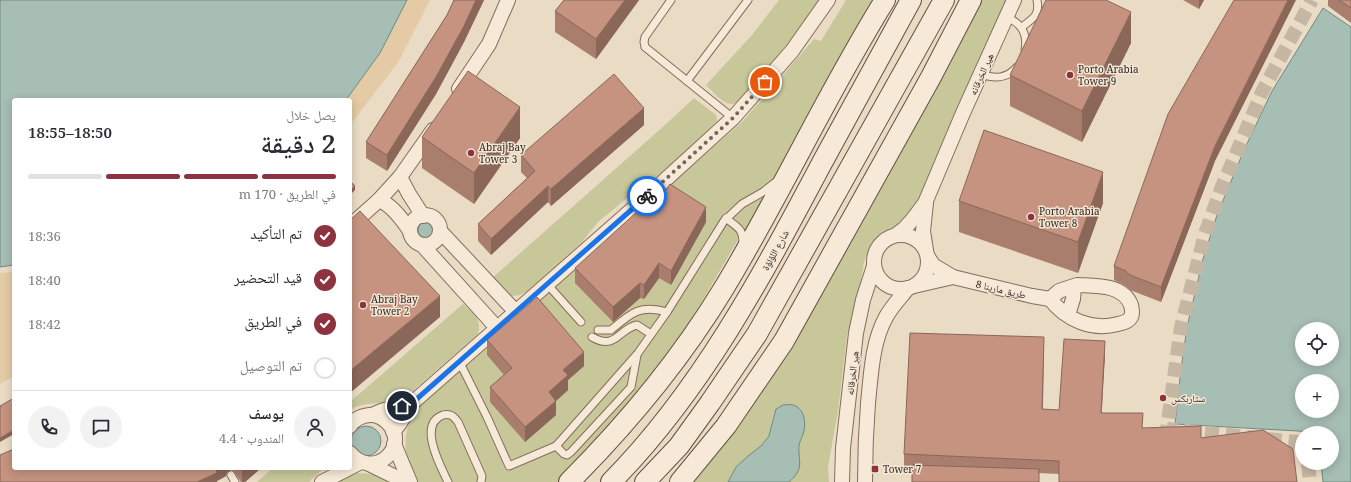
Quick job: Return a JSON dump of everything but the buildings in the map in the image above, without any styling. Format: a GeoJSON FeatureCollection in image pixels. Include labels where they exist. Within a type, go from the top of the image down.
{"type":"FeatureCollection","features":[{"type":"Feature","properties":{"kind":"main road"},"geometry":{"type":"LineString","coordinates":[[569,482],[599,452],[647,397],[689,341],[724,288],[885,0]]}},
{"type":"Feature","properties":{"kind":"main road","name":"شارع اللؤلؤة"},"geometry":{"type":"LineString","coordinates":[[611,482],[660,426],[691,386],[736,318],[781,241],[912,0]]}},
{"type":"Feature","properties":{"kind":"main road"},"geometry":{"type":"LineString","coordinates":[[646,482],[679,446],[757,334],[944,0]]}},
{"type":"Feature","properties":{"kind":"main road"},"geometry":{"type":"LineString","coordinates":[[680,482],[726,426],[784,341],[931,77],[971,0]]}},
{"type":"Feature","properties":{"kind":"street"},"geometry":{"type":"LineString","coordinates":[[451,102],[489,44],[508,0]]}},
{"type":"Feature","properties":{"kind":"street"},"geometry":{"type":"LineString","coordinates":[[360,460],[378,463],[386,459],[391,452],[394,438],[400,423],[411,404],[654,190],[733,118],[792,51],[828,0]]}},
{"type":"Feature","properties":{"kind":"street","name":"هير الخرقانه"},"geometry":{"type":"LineString","coordinates":[[896,235],[913,219],[925,202],[1014,0]]}},
{"type":"Feature","properties":{"kind":"street"},"geometry":{"type":"LineString","coordinates":[[352,224],[379,200],[400,177],[438,122]]}},
{"type":"Feature","properties":{"kind":"street"},"geometry":{"type":"LineString","coordinates":[[400,177],[423,216]]}},
{"type":"Feature","properties":{"kind":"street","name":"هير الخرقانه"},"geometry":{"type":"LineString","coordinates":[[927,254],[923,230],[929,193]]}},
{"type":"Feature","properties":{"kind":"street"},"geometry":{"type":"LineString","coordinates":[[379,200],[391,207],[404,222],[414,240],[423,246],[497,328]]}},
{"type":"Feature","properties":{"kind":"street"},"geometry":{"type":"LineString","coordinates":[[410,231],[414,221],[423,216],[432,217],[435,219],[440,226],[437,240],[423,246]]}},
{"type":"Feature","properties":{"kind":"street"},"geometry":{"type":"LineString","coordinates":[[440,230],[515,311]]}},
{"type":"Feature","properties":{"kind":"street"},"geometry":{"type":"LineString","coordinates":[[896,235],[908,235],[919,241],[927,254],[927,271],[924,277],[911,287],[901,289],[893,288],[886,285],[876,274],[873,259],[878,246],[883,241],[896,235]]}},
{"type":"Feature","properties":{"kind":"street","name":"طريق مارينا 8"},"geometry":{"type":"LineString","coordinates":[[927,254],[933,265],[953,277],[1050,299]]}},
{"type":"Feature","properties":{"kind":"street","name":"هير الخرقانه"},"geometry":{"type":"LineString","coordinates":[[842,482],[843,448],[856,333],[863,300],[874,266]]}},
{"type":"Feature","properties":{"kind":"street","name":"طريق مارينا 8"},"geometry":{"type":"LineString","coordinates":[[911,287],[953,277]]}},
{"type":"Feature","properties":{"kind":"street"},"geometry":{"type":"LineString","coordinates":[[1077,285],[1109,287],[1128,298],[1133,310],[1131,318],[1124,323],[1113,326],[1089,325],[1079,322],[1058,309],[1050,299],[1058,291],[1074,287],[1077,285]]}},
{"type":"Feature","properties":{"kind":"street","name":"هير الخرقانه"},"geometry":{"type":"LineString","coordinates":[[865,482],[867,418],[875,349],[886,318],[892,307],[911,287]]}},
{"type":"Feature","properties":{"kind":"street"},"geometry":{"type":"LineString","coordinates":[[1068,315],[1073,299],[1074,287]]}},
{"type":"Feature","properties":{"kind":"street"},"geometry":{"type":"LineString","coordinates":[[352,424],[357,419],[364,416],[411,404]]}},
{"type":"Feature","properties":{"kind":"street"},"geometry":{"type":"LineString","coordinates":[[372,415],[380,417],[391,427],[410,482]]}},
{"type":"Feature","properties":{"kind":"street"},"geometry":{"type":"LineString","coordinates":[[360,460],[406,482]]}},
{"type":"Feature","properties":{"kind":"street"},"geometry":{"type":"LineString","coordinates":[[319,482],[327,470]]}},
{"type":"Feature","properties":{"kind":"street"},"geometry":{"type":"LineString","coordinates":[[322,482],[343,470]]}},
{"type":"Feature","properties":{"kind":"lane"},"geometry":{"type":"LineString","coordinates":[[671,0],[646,35],[644,44],[648,50],[733,118]]}},
{"type":"Feature","properties":{"kind":"lane"},"geometry":{"type":"LineString","coordinates":[[687,81],[748,0]]}},
{"type":"Feature","properties":{"kind":"lane"},"geometry":{"type":"LineString","coordinates":[[1022,27],[1035,16],[1038,11],[1037,0]]}},
{"type":"Feature","properties":{"kind":"lane"},"geometry":{"type":"LineString","coordinates":[[981,74],[996,78],[1004,77],[1013,72],[1025,51],[1026,40],[1022,27],[1007,17]]}},
{"type":"Feature","properties":{"kind":"lane"},"geometry":{"type":"LineString","coordinates":[[459,362],[487,417],[509,466],[556,446],[638,353],[667,312],[726,218],[742,204],[763,192],[790,170]]}},
{"type":"Feature","properties":{"kind":"lane"},"geometry":{"type":"LineString","coordinates":[[726,218],[739,227],[742,232],[743,254]]}},
{"type":"Feature","properties":{"kind":"lane"},"geometry":{"type":"LineString","coordinates":[[546,284],[581,322]]}},
{"type":"Feature","properties":{"kind":"lane"},"geometry":{"type":"LineString","coordinates":[[598,330],[611,330],[628,315],[636,311],[648,308],[667,312]]}},
{"type":"Feature","properties":{"kind":"lane"},"geometry":{"type":"LineString","coordinates":[[592,338],[603,342],[611,341],[620,337],[631,326],[637,326],[651,334]]}},
{"type":"Feature","properties":{"kind":"lane"},"geometry":{"type":"LineString","coordinates":[[556,446],[564,454],[568,455],[631,387],[638,353]]}},
{"type":"Feature","properties":{"kind":"lane"},"geometry":{"type":"LineString","coordinates":[[448,482],[434,452],[431,435],[434,422],[440,416],[446,414],[454,416],[458,422],[482,476],[482,482]]}},
{"type":"Feature","properties":{"kind":"green space"},"geometry":{"type":"Polygon","coordinates":[[[779,0],[820,0],[786,46],[738,102],[729,104],[725,102],[716,96],[706,85],[752,35],[779,0]]]}},
{"type":"Feature","properties":{"kind":"green space"},"geometry":{"type":"Polygon","coordinates":[[[846,0],[881,0],[748,227],[742,233],[680,339],[624,412],[562,479],[557,482],[418,482],[409,465],[406,447],[407,429],[414,411],[742,122],[814,39],[821,41],[846,0]]]}},
{"type":"Feature","properties":{"kind":"green space"},"geometry":{"type":"Polygon","coordinates":[[[979,0],[1008,0],[916,209],[893,231],[882,236],[870,246],[864,262],[858,300],[847,335],[838,411],[828,467],[829,482],[687,482],[979,0]]]}},
{"type":"Feature","properties":{"kind":"green space"},"geometry":{"type":"Polygon","coordinates":[[[694,98],[716,115],[717,121],[671,165],[598,222],[582,242],[531,289],[518,295],[509,295],[491,279],[665,125],[694,98]]]}},
{"type":"Feature","properties":{"kind":"green space"},"geometry":{"type":"Polygon","coordinates":[[[463,304],[474,314],[479,324],[478,334],[408,395],[385,403],[367,404],[352,409],[352,400],[463,304]]]}},
{"type":"Feature","properties":{"kind":"green space"},"geometry":{"type":"Polygon","coordinates":[[[271,470],[322,470],[309,482],[257,482],[271,470]]]}},
{"type":"Feature","properties":{"kind":"green space"},"geometry":{"type":"Polygon","coordinates":[[[354,473],[376,475],[388,482],[334,482],[354,473]]]}},
{"type":"Feature","properties":{"kind":"sand"},"geometry":{"type":"Polygon","coordinates":[[[407,0],[430,0],[399,61],[352,122],[352,98],[347,98],[380,53],[407,0]]]}},
{"type":"Feature","properties":{"kind":"sand"},"geometry":{"type":"Polygon","coordinates":[[[12,272],[12,377],[0,384],[0,273],[12,272]]]}},
{"type":"Feature","properties":{"kind":"shaded area"},"geometry":{"type":"Polygon","coordinates":[[[0,0],[407,0],[380,53],[347,98],[12,98],[12,265],[0,267],[0,0]]]}},
{"type":"Feature","properties":{"kind":"shaded area"},"geometry":{"type":"Polygon","coordinates":[[[1323,8],[1351,27],[1351,482],[1323,482],[1322,470],[1339,470],[1339,426],[1295,426],[1295,431],[1175,424],[1187,327],[1203,259],[1217,215],[1244,150],[1272,91],[1323,8]]]}},
{"type":"Feature","properties":{"kind":"shaded area"},"geometry":{"type":"Polygon","coordinates":[[[426,222],[433,227],[434,230],[429,237],[426,238],[419,233],[418,230],[423,223],[426,222]]]}},
{"type":"Feature","properties":{"kind":"shaded area"},"geometry":{"type":"Polygon","coordinates":[[[783,405],[792,405],[800,409],[805,423],[799,445],[800,465],[797,473],[789,482],[728,482],[736,467],[761,446],[769,436],[776,409],[783,405]]]}},
{"type":"Feature","properties":{"kind":"shaded area"},"geometry":{"type":"Polygon","coordinates":[[[366,426],[372,428],[379,435],[381,441],[379,447],[372,454],[366,456],[360,454],[353,447],[353,435],[360,428],[366,426]]]}},
{"type":"Feature","properties":{"kind":"tunnel"},"geometry":{"type":"LineString","coordinates":[[1295,442],[1167,429],[1181,327],[1205,234],[1221,189],[1263,90],[1312,0]]}},
{"type":"Feature","properties":{"kind":"tunnel"},"geometry":{"type":"LineString","coordinates":[[1309,470],[1310,482]]}},
{"type":"Feature","properties":{"kind":"way so far"},"geometry":{"type":"LineString","coordinates":[[647,196],[733,118],[765,82]]}},
{"type":"Feature","properties":{"kind":"place","name":"Porto Arabia Tower 9"},"geometry":{"type":"Point","coordinates":[1070,75]}},
{"type":"Feature","properties":{"kind":"place","name":"Abraj Bay Tower 3"},"geometry":{"type":"Point","coordinates":[471,153]}},
{"type":"Feature","properties":{"kind":"place","name":"Porto Arabia Tower 8"},"geometry":{"type":"Point","coordinates":[1031,217]}},
{"type":"Feature","properties":{"kind":"place","name":"Abraj Bay Tower 2"},"geometry":{"type":"Point","coordinates":[363,305]}},
{"type":"Feature","properties":{"kind":"place","name":"ستاربكس"},"geometry":{"type":"Point","coordinates":[1163,398]}},
{"type":"Feature","properties":{"kind":"place","name":"Tower 7"},"geometry":{"type":"Point","coordinates":[875,469]}},
{"type":"Feature","properties":{"kind":"route"},"geometry":{"type":"LineString","coordinates":[[402,406],[411,404],[647,196]]}}]}
